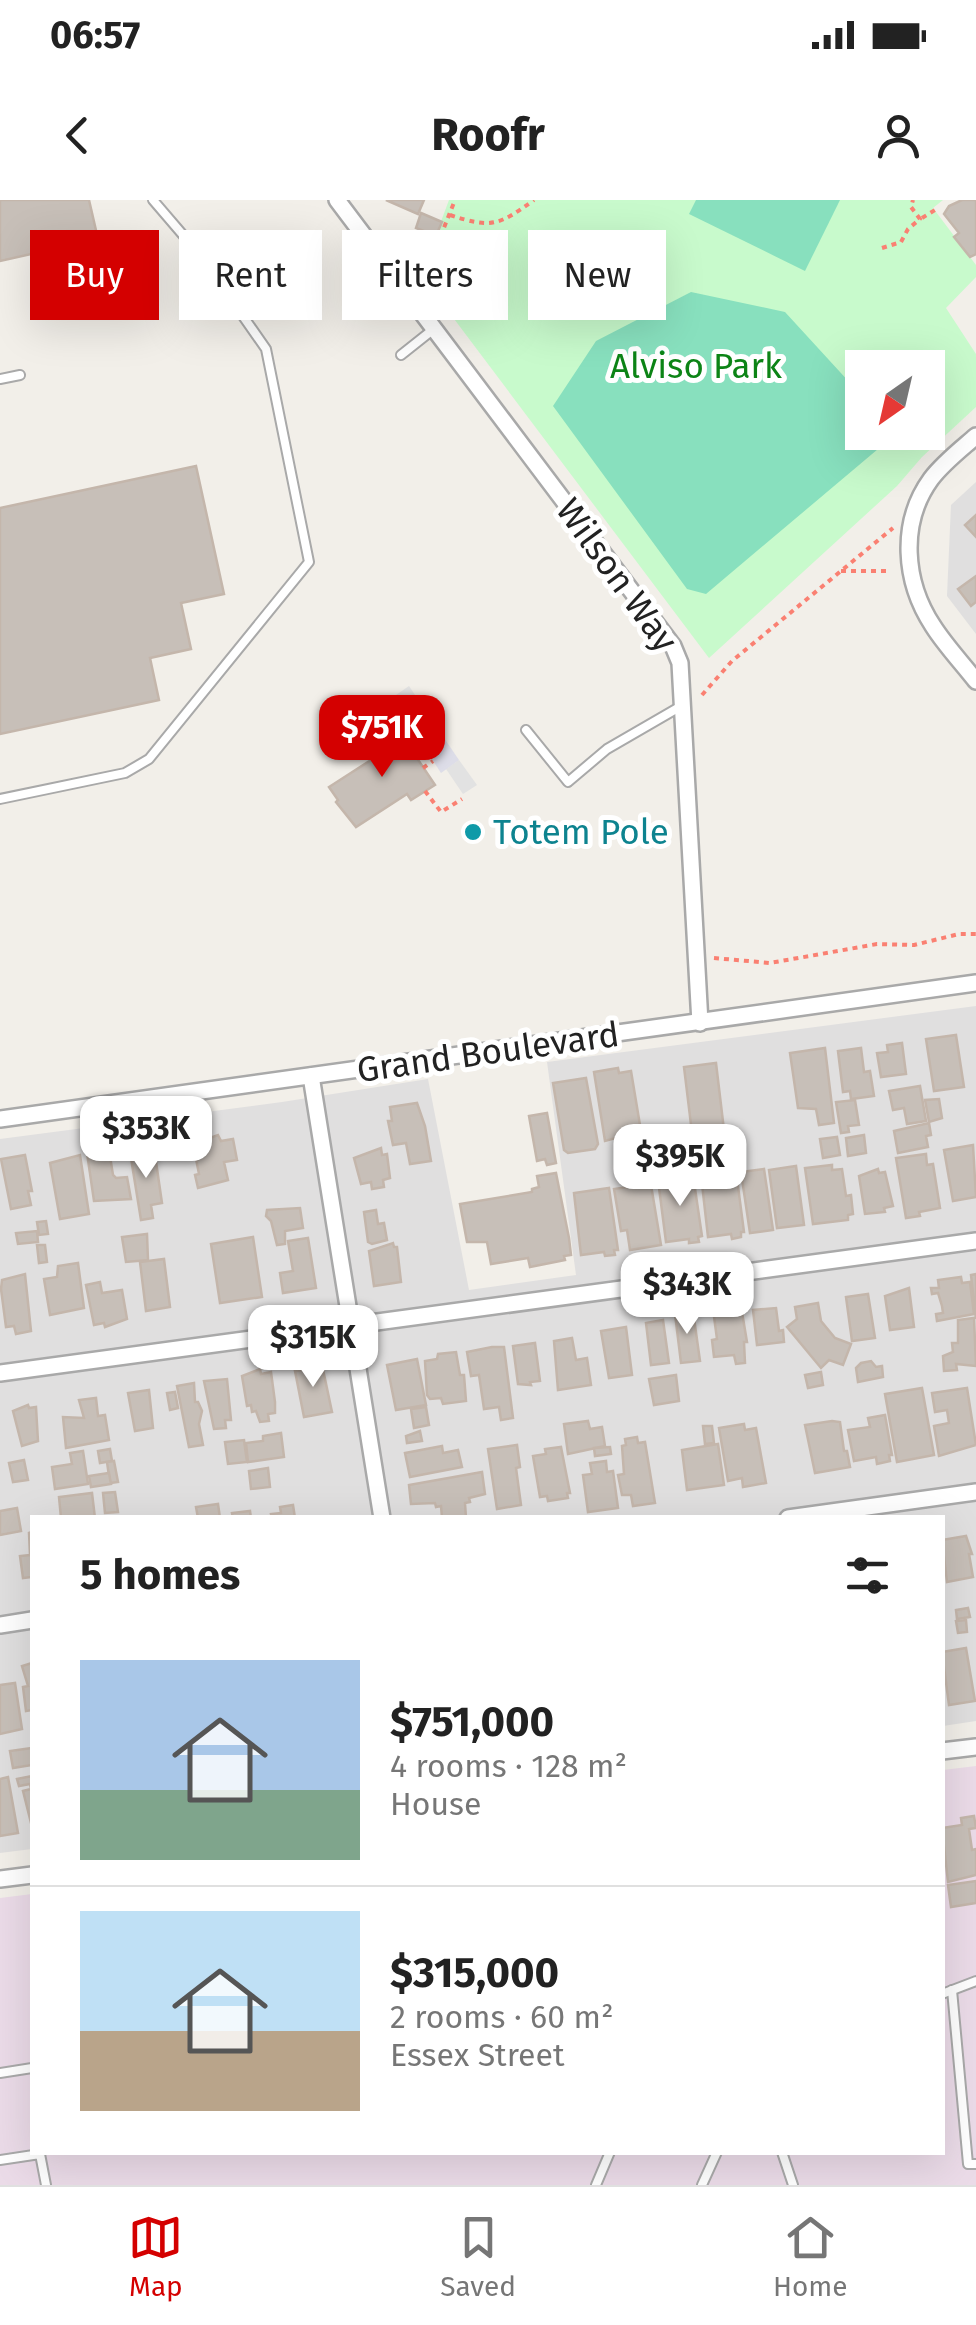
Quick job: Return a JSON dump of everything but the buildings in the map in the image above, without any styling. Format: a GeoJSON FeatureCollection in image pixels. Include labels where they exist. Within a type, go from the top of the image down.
{"type":"FeatureCollection","features":[{"type":"Feature","properties":{"kind":"street","name":"Wilson Way"},"geometry":{"type":"LineString","coordinates":[[337,200],[673,646],[680,663],[700,1022]]}},
{"type":"Feature","properties":{"kind":"street"},"geometry":{"type":"LineString","coordinates":[[976,436],[930,481],[916,506],[909,534],[909,566],[917,597],[933,626],[976,681]]}},
{"type":"Feature","properties":{"kind":"street","name":"Grand Boulevard"},"geometry":{"type":"LineString","coordinates":[[0,1119],[976,983]]}},
{"type":"Feature","properties":{"kind":"street"},"geometry":{"type":"LineString","coordinates":[[310,1076],[382,1515]]}},
{"type":"Feature","properties":{"kind":"street"},"geometry":{"type":"LineString","coordinates":[[0,1373],[976,1241]]}},
{"type":"Feature","properties":{"kind":"street"},"geometry":{"type":"LineString","coordinates":[[810,1515],[976,1492]]}},
{"type":"Feature","properties":{"kind":"street"},"geometry":{"type":"LineString","coordinates":[[0,1625],[30,1620]]}},
{"type":"Feature","properties":{"kind":"street"},"geometry":{"type":"LineString","coordinates":[[945,1752],[976,1747]]}},
{"type":"Feature","properties":{"kind":"street"},"geometry":{"type":"LineString","coordinates":[[0,1879],[30,1874]]}},
{"type":"Feature","properties":{"kind":"lane"},"geometry":{"type":"LineString","coordinates":[[0,799],[125,773],[149,760],[310,562],[266,349],[201,256],[154,200]]}},
{"type":"Feature","properties":{"kind":"lane"},"geometry":{"type":"LineString","coordinates":[[401,355],[435,328]]}},
{"type":"Feature","properties":{"kind":"lane"},"geometry":{"type":"LineString","coordinates":[[0,380],[20,375]]}},
{"type":"Feature","properties":{"kind":"lane"},"geometry":{"type":"LineString","coordinates":[[526,730],[568,782],[607,749],[683,705]]}},
{"type":"Feature","properties":{"kind":"lane"},"geometry":{"type":"LineString","coordinates":[[976,1981],[947,1992],[968,2164],[976,2164]]}},
{"type":"Feature","properties":{"kind":"lane"},"geometry":{"type":"LineString","coordinates":[[0,2073],[30,2068]]}},
{"type":"Feature","properties":{"kind":"lane"},"geometry":{"type":"LineString","coordinates":[[0,2160],[33,2155]]}},
{"type":"Feature","properties":{"kind":"lane"},"geometry":{"type":"LineString","coordinates":[[40,2155],[46,2185]]}},
{"type":"Feature","properties":{"kind":"lane"},"geometry":{"type":"LineString","coordinates":[[596,2185],[609,2155]]}},
{"type":"Feature","properties":{"kind":"lane"},"geometry":{"type":"LineString","coordinates":[[702,2185],[716,2155]]}},
{"type":"Feature","properties":{"kind":"lane"},"geometry":{"type":"LineString","coordinates":[[783,2155],[793,2185]]}},
{"type":"Feature","properties":{"kind":"path"},"geometry":{"type":"LineString","coordinates":[[444,230],[455,200]]}},
{"type":"Feature","properties":{"kind":"path"},"geometry":{"type":"LineString","coordinates":[[450,215],[486,225],[503,223],[534,200]]}},
{"type":"Feature","properties":{"kind":"path"},"geometry":{"type":"LineString","coordinates":[[913,200],[911,207],[920,220]]}},
{"type":"Feature","properties":{"kind":"path"},"geometry":{"type":"LineString","coordinates":[[882,248],[900,242],[908,229],[935,210]]}},
{"type":"Feature","properties":{"kind":"path"},"geometry":{"type":"LineString","coordinates":[[702,695],[732,660],[894,528]]}},
{"type":"Feature","properties":{"kind":"path"},"geometry":{"type":"LineString","coordinates":[[838,570],[891,571]]}},
{"type":"Feature","properties":{"kind":"path"},"geometry":{"type":"LineString","coordinates":[[423,768],[433,761]]}},
{"type":"Feature","properties":{"kind":"path"},"geometry":{"type":"LineString","coordinates":[[425,791],[441,812],[462,799]]}},
{"type":"Feature","properties":{"kind":"path"},"geometry":{"type":"LineString","coordinates":[[714,958],[770,963],[876,944],[914,945],[976,934]]}},
{"type":"Feature","properties":{"kind":"shaded area"},"geometry":{"type":"Polygon","coordinates":[[[976,482],[976,634],[947,596],[951,505],[976,482]]]}},
{"type":"Feature","properties":{"kind":"shaded area"},"geometry":{"type":"Polygon","coordinates":[[[409,686],[444,738],[431,747],[396,695],[409,686]]]}},
{"type":"Feature","properties":{"kind":"shaded area"},"geometry":{"type":"Polygon","coordinates":[[[444,738],[459,760],[441,773],[426,750],[444,738]]]}},
{"type":"Feature","properties":{"kind":"shaded area"},"geometry":{"type":"Polygon","coordinates":[[[459,760],[477,785],[463,794],[446,769],[459,760]]]}},
{"type":"Feature","properties":{"kind":"shaded area"},"geometry":{"type":"Polygon","coordinates":[[[976,1006],[976,1721],[945,1726],[945,1515],[30,1515],[30,1849],[0,1853],[0,1139],[428,1079],[469,1290],[576,1275],[547,1062],[976,1006]]]}},
{"type":"Feature","properties":{"kind":"shaded area"},"geometry":{"type":"Polygon","coordinates":[[[976,1766],[976,2185],[0,2185],[0,1898],[30,1894],[30,2155],[945,2155],[945,1770],[976,1766]]]}},
{"type":"Feature","properties":{"kind":"green space","name":"Alviso Park"},"geometry":{"type":"Polygon","coordinates":[[[449,200],[943,200],[933,208],[976,265],[976,277],[946,308],[976,354],[976,407],[945,436],[945,350],[845,350],[845,450],[930,450],[897,486],[709,658],[455,320],[508,320],[508,230],[438,230],[449,200]]]}},
{"type":"Feature","properties":{"kind":"green space"},"geometry":{"type":"Polygon","coordinates":[[[696,200],[840,200],[805,271],[689,214],[696,200]]]}},
{"type":"Feature","properties":{"kind":"green space"},"geometry":{"type":"Polygon","coordinates":[[[691,292],[785,312],[845,377],[845,450],[877,450],[706,594],[687,589],[553,406],[596,341],[637,320],[666,320],[666,305],[691,292]]]}},
{"type":"Feature","properties":{"kind":"place","name":"Totem Pole"},"geometry":{"type":"Point","coordinates":[473,832]}}]}
